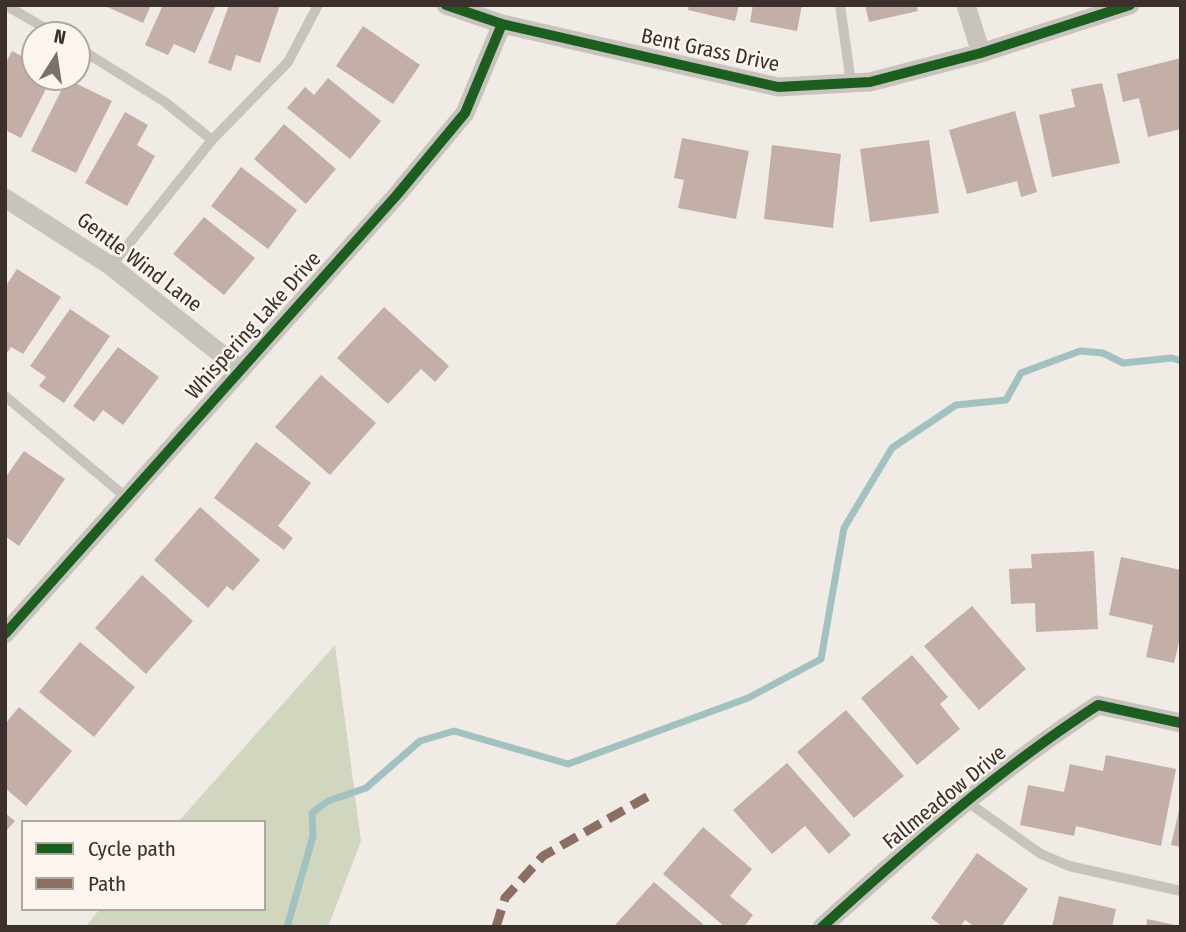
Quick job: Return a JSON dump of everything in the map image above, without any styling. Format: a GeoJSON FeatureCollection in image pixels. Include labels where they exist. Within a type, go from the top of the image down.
{"type":"FeatureCollection","features":[{"type":"Feature","properties":{"kind":"street","name":"Bent Grass Drive"},"geometry":{"type":"LineString","coordinates":[[446,5],[502,24],[778,87],[870,82],[981,53],[1130,5]]}},
{"type":"Feature","properties":{"kind":"street"},"geometry":{"type":"LineString","coordinates":[[966,5],[981,53]]}},
{"type":"Feature","properties":{"kind":"street","name":"Whispering Lake Drive"},"geometry":{"type":"LineString","coordinates":[[9,622],[127,498],[396,196],[465,113],[502,24]]}},
{"type":"Feature","properties":{"kind":"street","name":"Gentle Wind Lane"},"geometry":{"type":"LineString","coordinates":[[5,198],[111,265],[241,370]]}},
{"type":"Feature","properties":{"kind":"street","name":"Fallmeadow Drive"},"geometry":{"type":"LineString","coordinates":[[834,923],[966,802],[1053,734],[1098,705],[1181,723]]}},
{"type":"Feature","properties":{"kind":"lane"},"geometry":{"type":"LineString","coordinates":[[5,5],[33,21]]}},
{"type":"Feature","properties":{"kind":"lane"},"geometry":{"type":"LineString","coordinates":[[111,265],[212,140],[288,62],[318,5]]}},
{"type":"Feature","properties":{"kind":"lane"},"geometry":{"type":"LineString","coordinates":[[840,5],[851,83]]}},
{"type":"Feature","properties":{"kind":"lane"},"geometry":{"type":"LineString","coordinates":[[91,56],[165,102],[212,140]]}},
{"type":"Feature","properties":{"kind":"lane"},"geometry":{"type":"LineString","coordinates":[[5,396],[127,498]]}},
{"type":"Feature","properties":{"kind":"lane"},"geometry":{"type":"LineString","coordinates":[[966,802],[1041,854],[1069,866],[1181,891]]}},
{"type":"Feature","properties":{"kind":"green space"},"geometry":{"type":"Polygon","coordinates":[[[335,645],[361,841],[328,927],[85,927],[98,911],[266,911],[266,820],[180,820],[335,645]]]}},
{"type":"Feature","properties":{"kind":"building"},"geometry":{"type":"Polygon","coordinates":[[[103,5],[151,5],[143,23],[103,5]]]}},
{"type":"Feature","properties":{"kind":"building"},"geometry":{"type":"Polygon","coordinates":[[[163,5],[216,5],[195,53],[174,44],[168,55],[145,45],[163,5]]]}},
{"type":"Feature","properties":{"kind":"building"},"geometry":{"type":"Polygon","coordinates":[[[229,5],[280,5],[260,63],[236,55],[231,71],[208,63],[229,5]]]}},
{"type":"Feature","properties":{"kind":"building"},"geometry":{"type":"Polygon","coordinates":[[[689,5],[739,5],[735,21],[688,10],[689,5]]]}},
{"type":"Feature","properties":{"kind":"building"},"geometry":{"type":"Polygon","coordinates":[[[753,5],[802,5],[797,31],[750,22],[753,5]]]}},
{"type":"Feature","properties":{"kind":"building"},"geometry":{"type":"Polygon","coordinates":[[[865,5],[916,5],[918,11],[869,22],[865,5]]]}},
{"type":"Feature","properties":{"kind":"building"},"geometry":{"type":"Polygon","coordinates":[[[363,26],[420,65],[393,104],[336,66],[363,26]]]}},
{"type":"Feature","properties":{"kind":"building"},"geometry":{"type":"Polygon","coordinates":[[[12,51],[21,56],[21,91],[45,91],[21,138],[5,130],[5,64],[12,51]]]}},
{"type":"Feature","properties":{"kind":"building"},"geometry":{"type":"Polygon","coordinates":[[[1181,58],[1181,129],[1148,137],[1139,98],[1123,102],[1117,74],[1181,58]]]}},
{"type":"Feature","properties":{"kind":"building"},"geometry":{"type":"Polygon","coordinates":[[[328,78],[381,121],[350,159],[287,108],[305,87],[314,95],[328,78]]]}},
{"type":"Feature","properties":{"kind":"building"},"geometry":{"type":"Polygon","coordinates":[[[1102,83],[1120,163],[1052,177],[1039,115],[1075,107],[1071,89],[1102,83]]]}},
{"type":"Feature","properties":{"kind":"building"},"geometry":{"type":"Polygon","coordinates":[[[61,91],[91,91],[112,101],[76,173],[31,151],[61,91]]]}},
{"type":"Feature","properties":{"kind":"building"},"geometry":{"type":"Polygon","coordinates":[[[1015,111],[1037,192],[1021,197],[1017,181],[967,194],[949,130],[1015,111]]]}},
{"type":"Feature","properties":{"kind":"building"},"geometry":{"type":"Polygon","coordinates":[[[125,112],[148,125],[137,145],[155,156],[127,206],[85,183],[125,112]]]}},
{"type":"Feature","properties":{"kind":"building"},"geometry":{"type":"Polygon","coordinates":[[[284,124],[336,169],[306,204],[254,159],[284,124]]]}},
{"type":"Feature","properties":{"kind":"building"},"geometry":{"type":"Polygon","coordinates":[[[682,138],[749,151],[736,219],[678,208],[684,180],[674,178],[682,138]]]}},
{"type":"Feature","properties":{"kind":"building"},"geometry":{"type":"Polygon","coordinates":[[[929,140],[939,213],[870,222],[860,149],[929,140]]]}},
{"type":"Feature","properties":{"kind":"building"},"geometry":{"type":"Polygon","coordinates":[[[772,145],[841,154],[833,228],[764,219],[772,145]]]}},
{"type":"Feature","properties":{"kind":"building"},"geometry":{"type":"Polygon","coordinates":[[[241,167],[297,210],[268,249],[211,206],[241,167]]]}},
{"type":"Feature","properties":{"kind":"building"},"geometry":{"type":"Polygon","coordinates":[[[204,217],[255,258],[224,295],[173,254],[204,217]]]}},
{"type":"Feature","properties":{"kind":"building"},"geometry":{"type":"Polygon","coordinates":[[[17,269],[61,297],[23,354],[11,347],[5,356],[5,287],[17,269]]]}},
{"type":"Feature","properties":{"kind":"building"},"geometry":{"type":"Polygon","coordinates":[[[384,307],[449,366],[435,382],[421,369],[388,404],[337,358],[384,307]]]}},
{"type":"Feature","properties":{"kind":"building"},"geometry":{"type":"Polygon","coordinates":[[[70,309],[110,336],[64,403],[39,386],[46,377],[30,366],[70,309]]]}},
{"type":"Feature","properties":{"kind":"building"},"geometry":{"type":"Polygon","coordinates":[[[118,347],[159,377],[123,425],[103,410],[94,422],[73,406],[118,347]]]}},
{"type":"Feature","properties":{"kind":"building"},"geometry":{"type":"Polygon","coordinates":[[[321,375],[376,423],[330,475],[275,427],[321,375]]]}},
{"type":"Feature","properties":{"kind":"building"},"geometry":{"type":"Polygon","coordinates":[[[256,442],[311,483],[278,526],[293,538],[284,550],[214,498],[256,442]]]}},
{"type":"Feature","properties":{"kind":"building"},"geometry":{"type":"Polygon","coordinates":[[[24,451],[65,479],[19,546],[5,536],[5,478],[24,451]]]}},
{"type":"Feature","properties":{"kind":"building"},"geometry":{"type":"Polygon","coordinates":[[[200,507],[260,560],[233,591],[227,586],[208,608],[154,560],[200,507]]]}},
{"type":"Feature","properties":{"kind":"building"},"geometry":{"type":"Polygon","coordinates":[[[1094,551],[1098,629],[1036,632],[1035,603],[1011,604],[1009,569],[1032,568],[1031,554],[1094,551]]]}},
{"type":"Feature","properties":{"kind":"building"},"geometry":{"type":"Polygon","coordinates":[[[1121,557],[1181,570],[1181,634],[1174,663],[1146,657],[1153,625],[1109,615],[1121,557]]]}},
{"type":"Feature","properties":{"kind":"building"},"geometry":{"type":"Polygon","coordinates":[[[142,575],[193,621],[146,674],[95,628],[142,575]]]}},
{"type":"Feature","properties":{"kind":"building"},"geometry":{"type":"Polygon","coordinates":[[[972,606],[1026,669],[979,710],[924,646],[972,606]]]}},
{"type":"Feature","properties":{"kind":"building"},"geometry":{"type":"Polygon","coordinates":[[[80,642],[135,687],[94,737],[39,692],[80,642]]]}},
{"type":"Feature","properties":{"kind":"building"},"geometry":{"type":"Polygon","coordinates":[[[912,655],[948,697],[940,704],[960,729],[917,765],[861,698],[912,655]]]}},
{"type":"Feature","properties":{"kind":"building"},"geometry":{"type":"Polygon","coordinates":[[[19,707],[72,751],[26,806],[5,788],[5,724],[19,707]]]}},
{"type":"Feature","properties":{"kind":"building"},"geometry":{"type":"Polygon","coordinates":[[[846,710],[904,776],[854,818],[797,752],[846,710]]]}},
{"type":"Feature","properties":{"kind":"building"},"geometry":{"type":"Polygon","coordinates":[[[1106,755],[1176,769],[1161,846],[1076,826],[1074,836],[1020,825],[1028,785],[1064,792],[1070,764],[1103,771],[1106,755]]]}},
{"type":"Feature","properties":{"kind":"building"},"geometry":{"type":"Polygon","coordinates":[[[787,763],[851,835],[829,854],[805,826],[772,854],[733,810],[787,763]]]}},
{"type":"Feature","properties":{"kind":"building"},"geometry":{"type":"Polygon","coordinates":[[[1181,807],[1181,847],[1171,845],[1181,807]]]}},
{"type":"Feature","properties":{"kind":"building"},"geometry":{"type":"Polygon","coordinates":[[[5,813],[15,821],[5,832],[5,813]]]}},
{"type":"Feature","properties":{"kind":"building"},"geometry":{"type":"Polygon","coordinates":[[[703,827],[752,869],[730,896],[753,915],[744,927],[725,927],[663,874],[703,827]]]}},
{"type":"Feature","properties":{"kind":"building"},"geometry":{"type":"Polygon","coordinates":[[[977,853],[1028,889],[1001,927],[975,927],[965,920],[960,927],[943,927],[931,918],[977,853]]]}},
{"type":"Feature","properties":{"kind":"building"},"geometry":{"type":"Polygon","coordinates":[[[654,882],[703,924],[700,927],[615,925],[654,882]]]}},
{"type":"Feature","properties":{"kind":"building"},"geometry":{"type":"Polygon","coordinates":[[[1059,896],[1116,909],[1112,927],[1052,927],[1059,896]]]}},
{"type":"Feature","properties":{"kind":"building"},"geometry":{"type":"Polygon","coordinates":[[[1147,919],[1180,926],[1180,927],[1146,927],[1147,919]]]}},
{"type":"Feature","properties":{"kind":"waterway"},"geometry":{"type":"LineString","coordinates":[[287,927],[313,836],[312,813],[328,801],[366,788],[420,741],[454,731],[568,764],[748,698],[821,659],[844,528],[892,448],[956,405],[1006,400],[1021,373],[1080,351],[1103,353],[1123,363],[1172,358],[1181,361]]}},
{"type":"Feature","properties":{"kind":"marked path"},"geometry":{"type":"LineString","coordinates":[[496,927],[505,898],[543,856],[654,793]]}},
{"type":"Feature","properties":{"kind":"cycle path"},"geometry":{"type":"LineString","coordinates":[[446,5],[502,24],[778,87],[870,82],[981,53],[1130,5]]}},
{"type":"Feature","properties":{"kind":"cycle path"},"geometry":{"type":"LineString","coordinates":[[5,634],[396,196],[465,113],[502,24]]}},
{"type":"Feature","properties":{"kind":"cycle path"},"geometry":{"type":"LineString","coordinates":[[822,927],[921,839],[990,783],[1098,705],[1181,723]]}}]}
